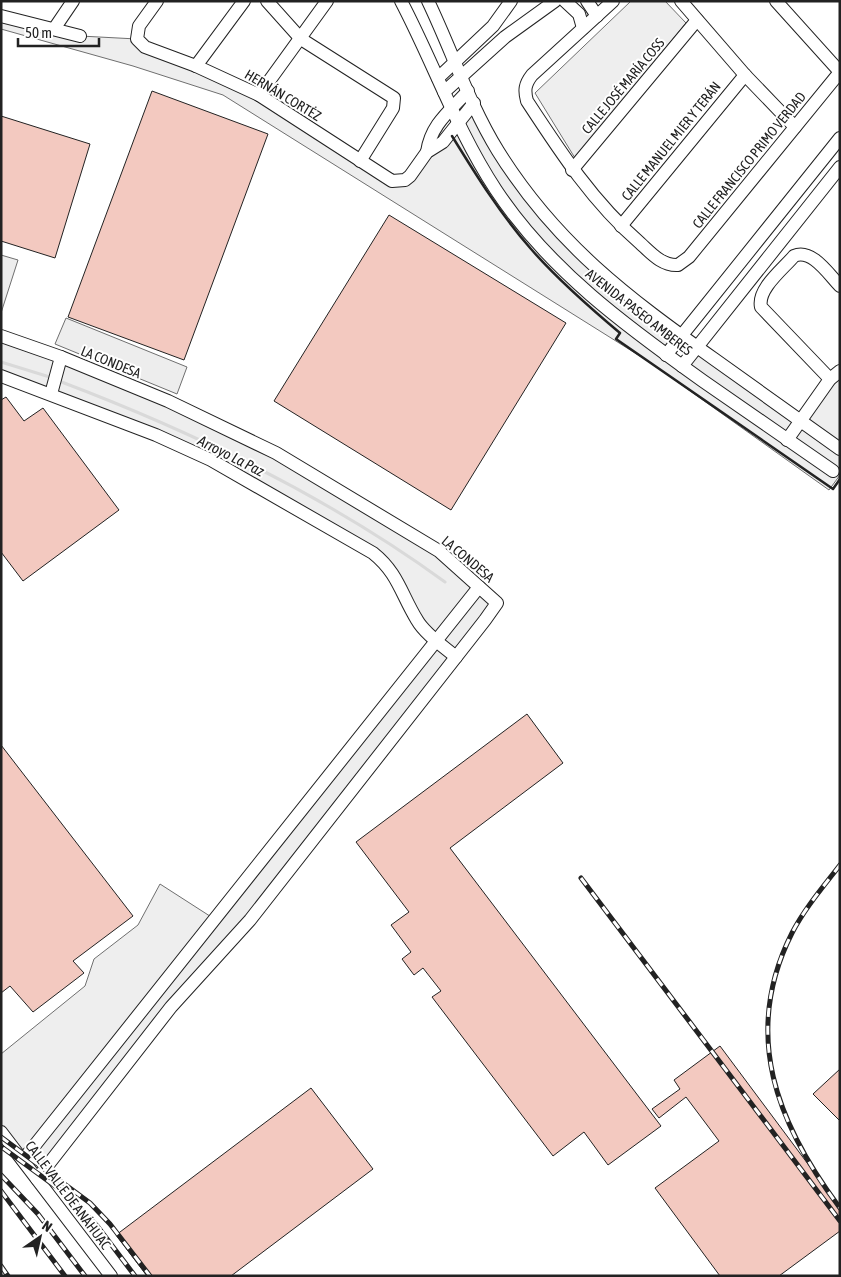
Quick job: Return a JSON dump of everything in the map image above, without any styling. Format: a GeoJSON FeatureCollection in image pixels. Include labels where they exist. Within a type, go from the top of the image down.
{"type":"FeatureCollection","features":[{"type":"Feature","properties":{"kind":"street"},"geometry":{"type":"LineString","coordinates":[[54,29],[74,1]]}},
{"type":"Feature","properties":{"kind":"street","name":"HERNÁN CORTÉZ"},"geometry":{"type":"LineString","coordinates":[[157,1],[139,26],[137,39],[145,47],[196,66],[259,95],[392,181],[404,180],[410,176],[427,152]]}},
{"type":"Feature","properties":{"kind":"street"},"geometry":{"type":"LineString","coordinates":[[196,66],[244,1]]}},
{"type":"Feature","properties":{"kind":"street"},"geometry":{"type":"LineString","coordinates":[[267,1],[301,40],[392,96],[395,101],[394,108],[360,161]]}},
{"type":"Feature","properties":{"kind":"street"},"geometry":{"type":"LineString","coordinates":[[259,95],[301,40],[327,1]]}},
{"type":"Feature","properties":{"kind":"street","name":"AVENIDA PASEO AMBERES"},"geometry":{"type":"LineString","coordinates":[[401,1],[458,123],[495,189],[523,227],[549,257],[607,310],[666,355],[833,471]]}},
{"type":"Feature","properties":{"kind":"street","name":"AVENIDA PASEO AMBERES"},"geometry":{"type":"LineString","coordinates":[[428,1],[468,91],[498,150],[519,183],[556,229],[595,269],[681,336],[840,449]]}},
{"type":"Feature","properties":{"kind":"street"},"geometry":{"type":"LineString","coordinates":[[438,78],[493,26],[511,1]]}},
{"type":"Feature","properties":{"kind":"street"},"geometry":{"type":"LineString","coordinates":[[444,92],[523,23],[555,1]]}},
{"type":"Feature","properties":{"kind":"street"},"geometry":{"type":"LineString","coordinates":[[565,1],[579,14],[584,28]]}},
{"type":"Feature","properties":{"kind":"street"},"geometry":{"type":"LineString","coordinates":[[587,1],[597,16]]}},
{"type":"Feature","properties":{"kind":"street"},"geometry":{"type":"LineString","coordinates":[[613,1],[528,79],[525,93],[527,101],[572,170],[594,199],[621,226]]}},
{"type":"Feature","properties":{"kind":"street"},"geometry":{"type":"LineString","coordinates":[[681,1],[745,75],[795,127]]}},
{"type":"Feature","properties":{"kind":"street"},"geometry":{"type":"LineString","coordinates":[[776,1],[840,72]]}},
{"type":"Feature","properties":{"kind":"street"},"geometry":{"type":"LineString","coordinates":[[1,16],[80,36]]}},
{"type":"Feature","properties":{"kind":"street","name":"CALLE JOSÉ MARÍA COSS"},"geometry":{"type":"LineString","coordinates":[[572,170],[697,20]]}},
{"type":"Feature","properties":{"kind":"street","name":"CALLE FRANCISCO PRIMO VERDAD"},"geometry":{"type":"LineString","coordinates":[[621,226],[665,263],[678,264],[689,257],[840,72]]}},
{"type":"Feature","properties":{"kind":"street","name":"CALLE MANUEL MIER Y TERÁN"},"geometry":{"type":"LineString","coordinates":[[621,226],[745,75]]}},
{"type":"Feature","properties":{"kind":"street"},"geometry":{"type":"LineString","coordinates":[[427,152],[430,134],[468,91]]}},
{"type":"Feature","properties":{"kind":"street"},"geometry":{"type":"LineString","coordinates":[[427,152],[444,142],[474,103]]}},
{"type":"Feature","properties":{"kind":"street"},"geometry":{"type":"LineString","coordinates":[[666,355],[728,281],[840,138]]}},
{"type":"Feature","properties":{"kind":"street"},"geometry":{"type":"LineString","coordinates":[[682,366],[840,167]]}},
{"type":"Feature","properties":{"kind":"street"},"geometry":{"type":"LineString","coordinates":[[787,440],[835,375],[761,307],[760,301],[763,292],[794,256],[805,254],[810,256],[840,286]]}},
{"type":"Feature","properties":{"kind":"street","name":"LA CONDESA"},"geometry":{"type":"LineString","coordinates":[[1,336],[198,415],[276,453],[439,551],[497,603],[456,657]]}},
{"type":"Feature","properties":{"kind":"street"},"geometry":{"type":"LineString","coordinates":[[52,390],[61,361]]}},
{"type":"Feature","properties":{"kind":"street"},"geometry":{"type":"LineString","coordinates":[[1,376],[52,390],[211,460],[373,552],[386,563],[396,577],[417,621],[456,657],[250,920],[171,1007],[37,1179]]}},
{"type":"Feature","properties":{"kind":"street"},"geometry":{"type":"LineString","coordinates":[[23,1160],[479,587]]}},
{"type":"Feature","properties":{"kind":"street","name":"CALLE VALLE DE ANÁHUAC"},"geometry":{"type":"LineString","coordinates":[[1,1132],[111,1276]]}},
{"type":"Feature","properties":{"kind":"shaded area"},"geometry":{"type":"Polygon","coordinates":[[[631,1],[665,1],[686,23],[575,158],[535,93],[631,1]]]}},
{"type":"Feature","properties":{"kind":"shaded area"},"geometry":{"type":"Polygon","coordinates":[[[1,16],[80,36],[137,39],[196,66],[398,182],[474,103],[557,231],[681,336],[667,355],[682,366],[697,347],[801,422],[840,371],[840,475],[829,490],[651,363],[223,95],[133,66],[1,29],[1,16]]]}},
{"type":"Feature","properties":{"kind":"shaded area"},"geometry":{"type":"Polygon","coordinates":[[[1,255],[18,260],[1,313],[1,255]]]}},
{"type":"Feature","properties":{"kind":"shaded area"},"geometry":{"type":"Polygon","coordinates":[[[66,318],[187,367],[177,394],[55,344],[66,318]]]}},
{"type":"Feature","properties":{"kind":"shaded area"},"geometry":{"type":"Polygon","coordinates":[[[1,336],[198,415],[439,551],[497,603],[37,1179],[1,1132],[1,1054],[85,986],[94,959],[138,925],[160,884],[216,920],[436,640],[386,563],[211,460],[1,376],[1,336]]]}},
{"type":"Feature","properties":{"kind":"building"},"geometry":{"type":"Polygon","coordinates":[[[152,91],[268,134],[184,360],[68,317],[152,91]]]}},
{"type":"Feature","properties":{"kind":"building"},"geometry":{"type":"Polygon","coordinates":[[[1,116],[90,144],[55,258],[1,241],[1,116]]]}},
{"type":"Feature","properties":{"kind":"building"},"geometry":{"type":"Polygon","coordinates":[[[389,215],[566,323],[451,510],[274,401],[389,215]]]}},
{"type":"Feature","properties":{"kind":"building"},"geometry":{"type":"Polygon","coordinates":[[[6,397],[24,421],[43,408],[119,510],[23,581],[1,552],[1,400],[6,397]]]}},
{"type":"Feature","properties":{"kind":"building"},"geometry":{"type":"Polygon","coordinates":[[[527,714],[563,763],[450,848],[661,1126],[608,1165],[584,1132],[553,1156],[432,997],[441,991],[423,968],[414,975],[402,959],[411,952],[391,925],[409,912],[356,842],[527,714]]]}},
{"type":"Feature","properties":{"kind":"building"},"geometry":{"type":"Polygon","coordinates":[[[1,745],[133,916],[73,961],[84,973],[33,1012],[10,986],[1,993],[1,745]]]}},
{"type":"Feature","properties":{"kind":"building"},"geometry":{"type":"Polygon","coordinates":[[[720,1046],[840,1207],[840,1231],[779,1276],[720,1276],[655,1188],[719,1141],[686,1097],[659,1118],[652,1109],[680,1089],[674,1080],[720,1046]]]}},
{"type":"Feature","properties":{"kind":"building"},"geometry":{"type":"Polygon","coordinates":[[[840,1069],[840,1121],[813,1094],[840,1069]]]}},
{"type":"Feature","properties":{"kind":"building"},"geometry":{"type":"Polygon","coordinates":[[[311,1088],[373,1169],[231,1276],[147,1276],[116,1235],[311,1088]]]}},
{"type":"Feature","properties":{"kind":"waterway","name":"Arroyo La Paz"},"geometry":{"type":"LineString","coordinates":[[1,362],[53,378]]}},
{"type":"Feature","properties":{"kind":"waterway","name":"Arroyo La Paz"},"geometry":{"type":"LineString","coordinates":[[59,381],[160,422],[258,468],[354,521],[445,582]]}},
{"type":"Feature","properties":{"kind":"railway"},"geometry":{"type":"LineString","coordinates":[[840,865],[814,898],[792,933],[777,970],[769,1007],[768,1042],[773,1077],[784,1111],[799,1144],[840,1208]]}},
{"type":"Feature","properties":{"kind":"railway"},"geometry":{"type":"LineString","coordinates":[[581,878],[840,1221]]}},
{"type":"Feature","properties":{"kind":"railway"},"geometry":{"type":"LineString","coordinates":[[1,1137],[90,1203],[110,1224],[150,1276]]}},
{"type":"Feature","properties":{"kind":"railway"},"geometry":{"type":"LineString","coordinates":[[3,1148],[70,1197],[98,1227],[135,1276]]}},
{"type":"Feature","properties":{"kind":"railway"},"geometry":{"type":"LineString","coordinates":[[1,1175],[38,1214],[85,1276]]}},
{"type":"Feature","properties":{"kind":"railway"},"geometry":{"type":"LineString","coordinates":[[1,1191],[65,1276]]}},
{"type":"Feature","properties":{"kind":"railway"},"geometry":{"type":"LineString","coordinates":[[1,1266],[8,1276]]}},
{"type":"Feature","properties":{"kind":"wall"},"geometry":{"type":"LineString","coordinates":[[452,136],[489,194],[520,236],[563,282],[620,333],[616,339],[833,489],[840,479]]}}]}
